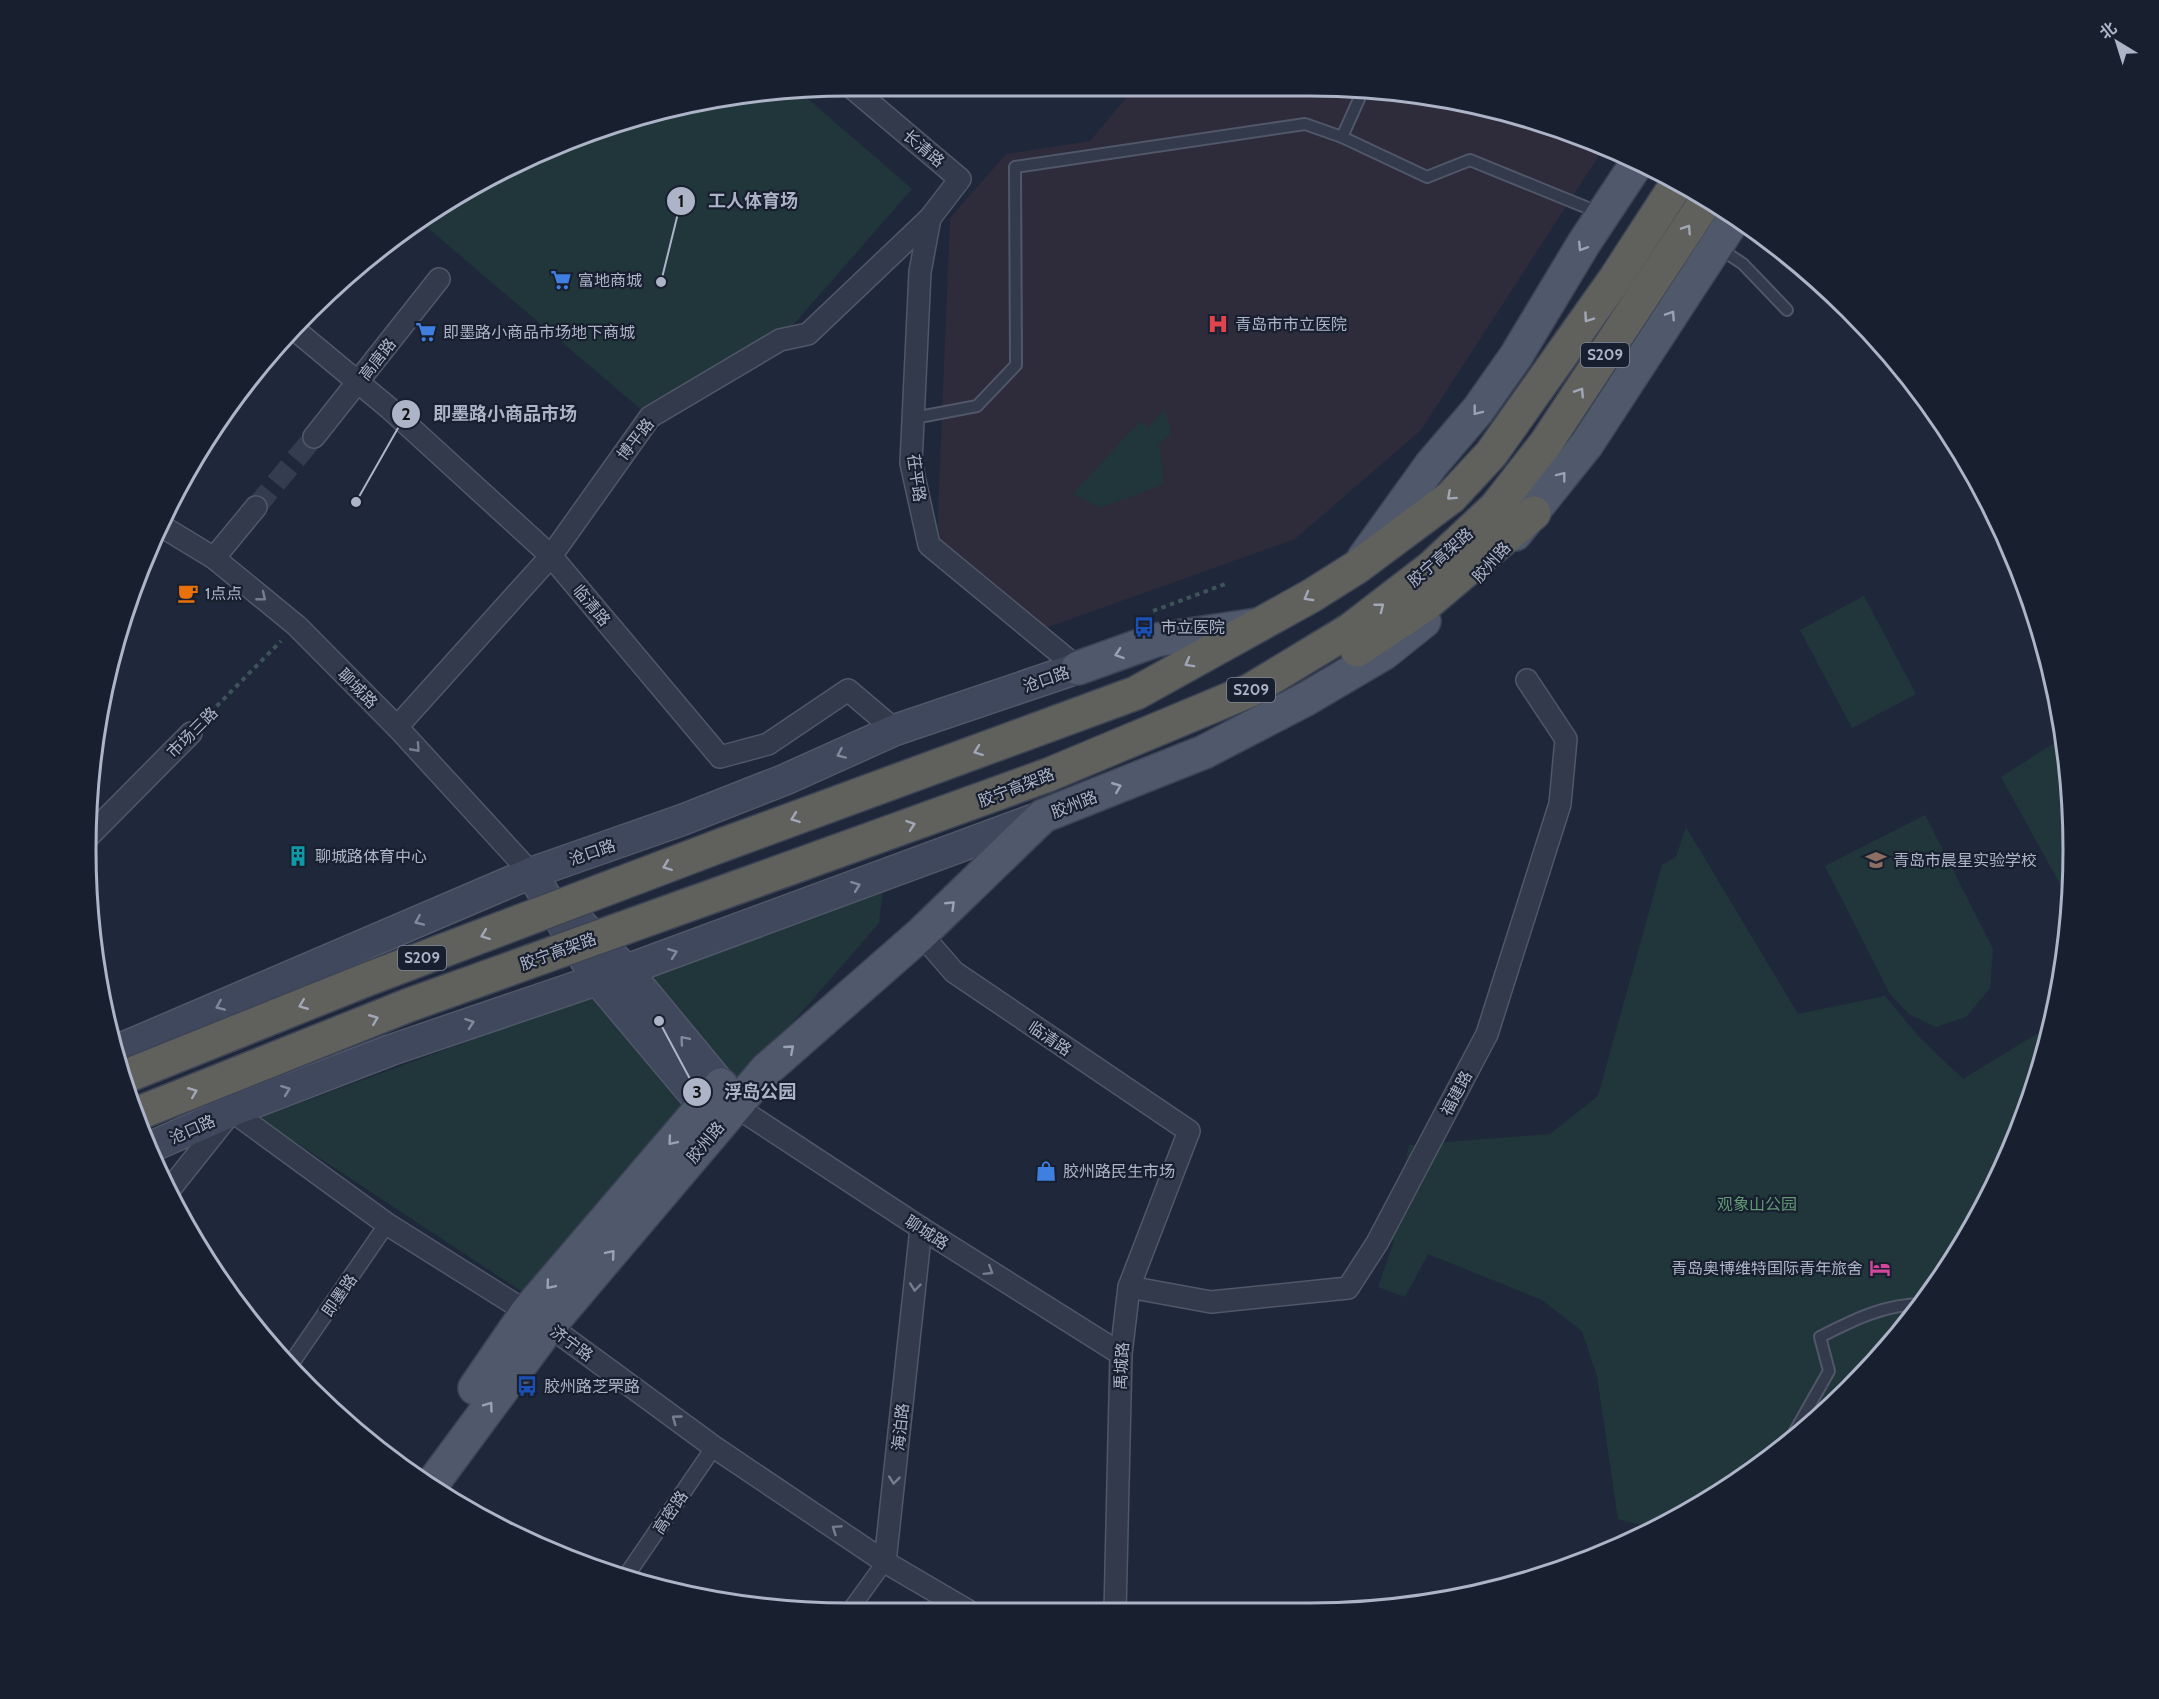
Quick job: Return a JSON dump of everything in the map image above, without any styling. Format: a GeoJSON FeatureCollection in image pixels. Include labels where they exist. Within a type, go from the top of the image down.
{"type":"FeatureCollection","features":[{"type":"Feature","properties":{"kind":"highway","name":"S209"},"geometry":{"type":"LineString","coordinates":[[131,1074],[368,979],[722,845],[1136,693],[1258,624],[1357,567],[1451,497],[1491,454],[1615,279],[1673,190]]}},
{"type":"Feature","properties":{"kind":"highway","name":"胶宁高架路"},"geometry":{"type":"LineString","coordinates":[[143,1111],[409,1005],[1048,775],[1251,690],[1350,630],[1432,567],[1496,507],[1546,443],[1702,207]]}},
{"type":"Feature","properties":{"kind":"highway"},"geometry":{"type":"LineString","coordinates":[[1048,775],[1200,729],[1256,704],[1350,654],[1425,605],[1534,513]]}},
{"type":"Feature","properties":{"kind":"main road"},"geometry":{"type":"LineString","coordinates":[[1357,567],[1431,465],[1478,410],[1516,356],[1633,169]]}},
{"type":"Feature","properties":{"kind":"main road","name":"胶州路"},"geometry":{"type":"LineString","coordinates":[[418,1466],[720,1099],[766,1070],[921,934],[1042,816],[1204,752],[1306,699],[1384,652],[1477,579],[1534,513],[1587,444],[1730,225]]}},
{"type":"Feature","properties":{"kind":"main road"},"geometry":{"type":"LineString","coordinates":[[1078,668],[1156,640],[1258,624]]}},
{"type":"Feature","properties":{"kind":"main road","name":"沧口路"},"geometry":{"type":"LineString","coordinates":[[123,1048],[531,873],[743,796],[895,730],[1078,668]]}},
{"type":"Feature","properties":{"kind":"main road","name":"沧口路"},"geometry":{"type":"LineString","coordinates":[[156,1145],[232,1111],[391,1050],[626,970],[1042,816]]}},
{"type":"Feature","properties":{"kind":"main road","name":"聊城路"},"geometry":{"type":"LineString","coordinates":[[531,873],[626,970],[720,1099]]}},
{"type":"Feature","properties":{"kind":"main road","name":"聊城路"},"geometry":{"type":"LineString","coordinates":[[531,873],[598,980],[720,1099]]}},
{"type":"Feature","properties":{"kind":"main road","name":"胶州路"},"geometry":{"type":"LineString","coordinates":[[435,1479],[538,1319]]}},
{"type":"Feature","properties":{"kind":"street","name":"长清路"},"geometry":{"type":"LineString","coordinates":[[862,96],[960,179],[930,218]]}},
{"type":"Feature","properties":{"kind":"street","name":"茌平路"},"geometry":{"type":"LineString","coordinates":[[930,218],[920,272],[911,463],[929,544],[1078,668]]}},
{"type":"Feature","properties":{"kind":"street","name":"博平路"},"geometry":{"type":"LineString","coordinates":[[396,727],[551,556],[650,417],[780,340],[808,334],[930,218]]}},
{"type":"Feature","properties":{"kind":"street","name":"高唐路"},"geometry":{"type":"LineString","coordinates":[[314,437],[439,279]]}},
{"type":"Feature","properties":{"kind":"street","name":"临清路"},"geometry":{"type":"LineString","coordinates":[[301,334],[359,383],[551,556],[720,757],[768,744],[848,690],[895,730]]}},
{"type":"Feature","properties":{"kind":"street"},"geometry":{"type":"LineString","coordinates":[[214,558],[256,507]]}},
{"type":"Feature","properties":{"kind":"street","name":"聊城路"},"geometry":{"type":"LineString","coordinates":[[168,530],[214,558],[297,626],[396,727],[531,873]]}},
{"type":"Feature","properties":{"kind":"street","name":"福建路"},"geometry":{"type":"LineString","coordinates":[[1129,1287],[1211,1302],[1348,1288],[1377,1243],[1487,1034],[1560,804],[1566,739],[1527,680]]}},
{"type":"Feature","properties":{"kind":"street","name":"市场三路"},"geometry":{"type":"LineString","coordinates":[[97,828],[191,733]]}},
{"type":"Feature","properties":{"kind":"street","name":"临清路"},"geometry":{"type":"LineString","coordinates":[[921,934],[954,972],[1189,1131]]}},
{"type":"Feature","properties":{"kind":"street","name":"聊城路"},"geometry":{"type":"LineString","coordinates":[[720,1099],[1121,1354]]}},
{"type":"Feature","properties":{"kind":"street"},"geometry":{"type":"LineString","coordinates":[[174,1184],[232,1111]]}},
{"type":"Feature","properties":{"kind":"street","name":"济宁路"},"geometry":{"type":"LineString","coordinates":[[232,1111],[387,1224],[538,1319],[714,1447],[885,1562],[955,1603]]}},
{"type":"Feature","properties":{"kind":"street","name":"禹城路"},"geometry":{"type":"LineString","coordinates":[[1115,1603],[1121,1354],[1129,1287],[1189,1131]]}},
{"type":"Feature","properties":{"kind":"street","name":"即墨路"},"geometry":{"type":"LineString","coordinates":[[295,1358],[387,1224]]}},
{"type":"Feature","properties":{"kind":"street","name":"海泊路"},"geometry":{"type":"LineString","coordinates":[[855,1603],[885,1562],[921,1228]]}},
{"type":"Feature","properties":{"kind":"street","name":"高密路"},"geometry":{"type":"LineString","coordinates":[[630,1570],[714,1447]]}},
{"type":"Feature","properties":{"kind":"lane"},"geometry":{"type":"LineString","coordinates":[[1342,137],[1359,98]]}},
{"type":"Feature","properties":{"kind":"lane"},"geometry":{"type":"LineString","coordinates":[[914,418],[977,406],[1016,366],[1015,167],[1305,124],[1342,137],[1427,177],[1470,160],[1603,214]]}},
{"type":"Feature","properties":{"kind":"lane"},"geometry":{"type":"LineString","coordinates":[[1716,246],[1743,264],[1787,310]]}},
{"type":"Feature","properties":{"kind":"lane"},"geometry":{"type":"LineString","coordinates":[[1801,1420],[1829,1371],[1820,1337],[1848,1322],[1899,1304],[1910,1304]]}},
{"type":"Feature","properties":{"kind":"path"},"geometry":{"type":"LineString","coordinates":[[1170,604],[1228,583]]}},
{"type":"Feature","properties":{"kind":"path","name":"市场三路"},"geometry":{"type":"LineString","coordinates":[[191,733],[297,626]]}},
{"type":"Feature","properties":{"kind":"shaded area","name":"青岛市市立医院"},"geometry":{"type":"Polygon","coordinates":[[[1128,96],[1309,96],[1408,102],[1457,110],[1552,136],[1600,154],[1421,430],[1295,539],[1037,631],[937,539],[950,218],[1006,154],[1090,141],[1128,96]]]}},
{"type":"Feature","properties":{"kind":"green space"},"geometry":{"type":"Polygon","coordinates":[[[807,98],[912,189],[780,340],[650,417],[426,227],[473,197],[516,174],[561,153],[607,136],[702,110],[751,102],[807,98]]]}},
{"type":"Feature","properties":{"kind":"green space"},"geometry":{"type":"Polygon","coordinates":[[[1165,409],[1171,434],[1159,444],[1164,484],[1101,508],[1073,494],[1140,421],[1147,428],[1165,409]]]}},
{"type":"Feature","properties":{"kind":"green space"},"geometry":{"type":"Polygon","coordinates":[[[1864,596],[1916,694],[1852,728],[1800,630],[1864,596]]]}},
{"type":"Feature","properties":{"kind":"green space"},"geometry":{"type":"Polygon","coordinates":[[[2056,742],[2061,800],[2062,887],[2001,777],[2056,742]]]}},
{"type":"Feature","properties":{"kind":"green space"},"geometry":{"type":"Polygon","coordinates":[[[1925,815],[1993,949],[1990,988],[1966,1017],[1936,1027],[1909,1014],[1890,994],[1825,866],[1925,815]]]}},
{"type":"Feature","properties":{"kind":"green space","name":"观象山公园"},"geometry":{"type":"Polygon","coordinates":[[[1686,827],[1798,1014],[1885,996],[1919,1037],[1963,1079],[2040,1032],[2023,1092],[2006,1138],[1985,1183],[1936,1268],[1907,1308],[1876,1346],[1806,1416],[1728,1476],[1642,1525],[1618,1519],[1597,1376],[1582,1331],[1542,1300],[1428,1254],[1405,1297],[1378,1287],[1394,1241],[1391,1239],[1409,1145],[1550,1134],[1598,1096],[1662,865],[1676,857],[1686,827]]]}},
{"type":"Feature","properties":{"kind":"green space"},"geometry":{"type":"Polygon","coordinates":[[[883,889],[879,923],[545,1307],[259,1118],[883,889]]]}},
{"type":"Feature","properties":{"kind":"tunnel"},"geometry":{"type":"LineString","coordinates":[[256,507],[314,437]]}},
{"type":"Feature","properties":{"kind":"place","name":"富地商城"},"geometry":{"type":"Point","coordinates":[561,280]}},
{"type":"Feature","properties":{"kind":"place","name":"工人体育场"},"geometry":{"type":"Point","coordinates":[661,282]}},
{"type":"Feature","properties":{"kind":"place","name":"青岛市市立医院"},"geometry":{"type":"Point","coordinates":[1218,324]}},
{"type":"Feature","properties":{"kind":"place","name":"即墨路小商品市场地下商城"},"geometry":{"type":"Point","coordinates":[426,332]}},
{"type":"Feature","properties":{"kind":"place","name":"即墨路小商品市场"},"geometry":{"type":"Point","coordinates":[356,502]}},
{"type":"Feature","properties":{"kind":"place","name":"1点点"},"geometry":{"type":"Point","coordinates":[188,593]}},
{"type":"Feature","properties":{"kind":"place","name":"市立医院"},"geometry":{"type":"Point","coordinates":[1144,627]}},
{"type":"Feature","properties":{"kind":"place","name":"聊城路体育中心"},"geometry":{"type":"Point","coordinates":[298,856]}},
{"type":"Feature","properties":{"kind":"place","name":"青岛市晨星实验学校"},"geometry":{"type":"Point","coordinates":[1876,860]}},
{"type":"Feature","properties":{"kind":"place","name":"浮岛公园"},"geometry":{"type":"Point","coordinates":[659,1021]}},
{"type":"Feature","properties":{"kind":"place","name":"胶州路民生市场"},"geometry":{"type":"Point","coordinates":[1046,1171]}},
{"type":"Feature","properties":{"kind":"place","name":"青岛奥博维特国际青年旅舍"},"geometry":{"type":"Point","coordinates":[1880,1268]}},
{"type":"Feature","properties":{"kind":"place","name":"胶州路芝罘路"},"geometry":{"type":"Point","coordinates":[527,1386]}}]}
